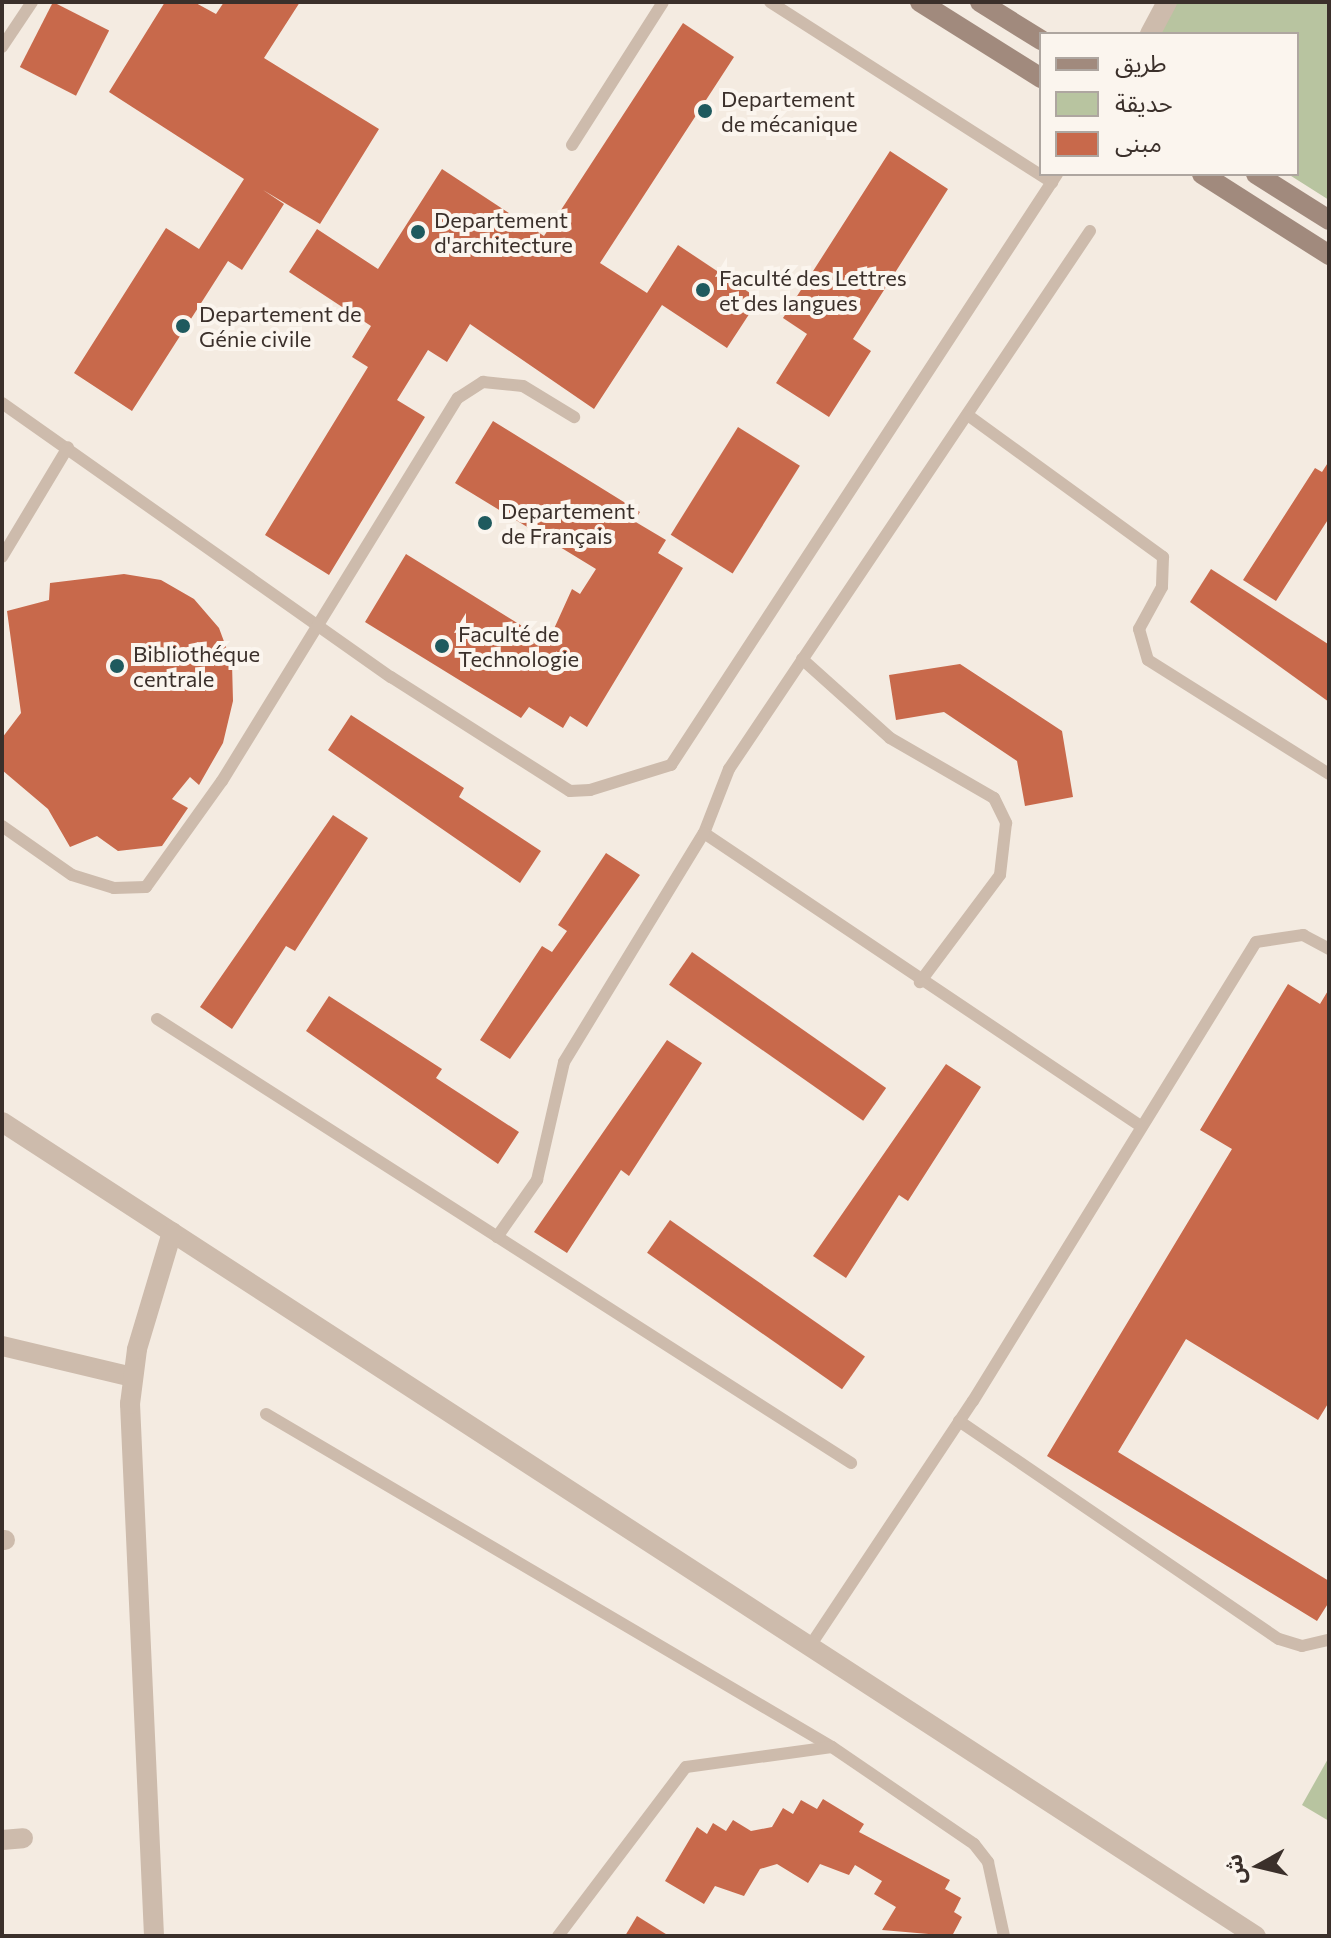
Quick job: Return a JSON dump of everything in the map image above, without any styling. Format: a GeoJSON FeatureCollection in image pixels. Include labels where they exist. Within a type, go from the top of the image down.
{"type":"FeatureCollection","features":[{"type":"Feature","properties":{"kind":"main road"},"geometry":{"type":"LineString","coordinates":[[920,2],[1039,77]]}},
{"type":"Feature","properties":{"kind":"main road"},"geometry":{"type":"LineString","coordinates":[[980,2],[1039,39]]}},
{"type":"Feature","properties":{"kind":"main road"},"geometry":{"type":"LineString","coordinates":[[1205,176],[1329,255]]}},
{"type":"Feature","properties":{"kind":"main road"},"geometry":{"type":"LineString","coordinates":[[1259,176],[1329,220]]}},
{"type":"Feature","properties":{"kind":"street"},"geometry":{"type":"LineString","coordinates":[[1151,32],[1167,2]]}},
{"type":"Feature","properties":{"kind":"street"},"geometry":{"type":"LineString","coordinates":[[2,1122],[808,1649],[1256,1936]]}},
{"type":"Feature","properties":{"kind":"street"},"geometry":{"type":"LineString","coordinates":[[154,1936],[132,1377],[172,1232]]}},
{"type":"Feature","properties":{"kind":"street"},"geometry":{"type":"LineString","coordinates":[[2,1346],[132,1377]]}},
{"type":"Feature","properties":{"kind":"street"},"geometry":{"type":"LineString","coordinates":[[2,1840],[23,1838]]}},
{"type":"Feature","properties":{"kind":"lane"},"geometry":{"type":"LineString","coordinates":[[2,47],[32,2]]}},
{"type":"Feature","properties":{"kind":"lane"},"geometry":{"type":"LineString","coordinates":[[572,145],[663,2]]}},
{"type":"Feature","properties":{"kind":"lane"},"geometry":{"type":"LineString","coordinates":[[770,2],[1039,169]]}},
{"type":"Feature","properties":{"kind":"lane"},"geometry":{"type":"LineString","coordinates":[[2,403],[314,623],[570,791],[671,765],[1054,178]]}},
{"type":"Feature","properties":{"kind":"lane"},"geometry":{"type":"LineString","coordinates":[[497,1237],[537,1180],[564,1062],[704,833],[729,769],[969,416],[1090,231]]}},
{"type":"Feature","properties":{"kind":"lane"},"geometry":{"type":"LineString","coordinates":[[2,826],[72,875],[114,888],[146,887],[222,781],[314,623],[458,398],[483,382],[523,386],[574,417]]}},
{"type":"Feature","properties":{"kind":"lane"},"geometry":{"type":"LineString","coordinates":[[969,416],[1163,557],[1162,587],[1139,629],[1148,660],[1329,774]]}},
{"type":"Feature","properties":{"kind":"lane"},"geometry":{"type":"LineString","coordinates":[[2,557],[68,447]]}},
{"type":"Feature","properties":{"kind":"lane"},"geometry":{"type":"LineString","coordinates":[[802,659],[890,738],[994,798],[1006,823],[1000,875],[920,982]]}},
{"type":"Feature","properties":{"kind":"lane"},"geometry":{"type":"LineString","coordinates":[[704,833],[920,982],[1139,1125]]}},
{"type":"Feature","properties":{"kind":"lane"},"geometry":{"type":"LineString","coordinates":[[808,1649],[959,1421],[1139,1125],[1256,942],[1303,935],[1329,949]]}},
{"type":"Feature","properties":{"kind":"lane"},"geometry":{"type":"LineString","coordinates":[[157,1019],[851,1463]]}},
{"type":"Feature","properties":{"kind":"lane"},"geometry":{"type":"LineString","coordinates":[[266,1414],[832,1747],[974,1844],[988,1862],[1004,1936]]}},
{"type":"Feature","properties":{"kind":"lane"},"geometry":{"type":"LineString","coordinates":[[959,1421],[1279,1639],[1302,1646],[1329,1640]]}},
{"type":"Feature","properties":{"kind":"lane"},"geometry":{"type":"LineString","coordinates":[[559,1935],[686,1767],[832,1747]]}},
{"type":"Feature","properties":{"kind":"green space"},"geometry":{"type":"Polygon","coordinates":[[[1175,2],[1329,2],[1329,200],[1291,176],[1299,176],[1299,32],[1159,32],[1175,2]]]}},
{"type":"Feature","properties":{"kind":"green space"},"geometry":{"type":"Polygon","coordinates":[[[1329,1757],[1329,1821],[1302,1805],[1329,1757]]]}},
{"type":"Feature","properties":{"kind":"building"},"geometry":{"type":"Polygon","coordinates":[[[53,2],[109,31],[76,96],[20,67],[53,2]]]}},
{"type":"Feature","properties":{"kind":"building"},"geometry":{"type":"Polygon","coordinates":[[[165,2],[194,2],[216,14],[224,2],[300,2],[264,58],[379,129],[320,224],[263,190],[284,204],[242,270],[228,261],[132,411],[74,373],[166,228],[199,249],[244,179],[109,92],[165,2]]]}},
{"type":"Feature","properties":{"kind":"building"},"geometry":{"type":"Polygon","coordinates":[[[683,23],[734,57],[600,263],[647,293],[678,245],[759,299],[727,348],[662,305],[594,409],[470,324],[447,362],[428,350],[397,400],[425,417],[329,575],[265,535],[368,367],[352,357],[371,326],[289,272],[317,229],[378,269],[442,169],[544,236],[683,23]]]}},
{"type":"Feature","properties":{"kind":"building"},"geometry":{"type":"Polygon","coordinates":[[[890,151],[948,189],[853,339],[871,351],[829,417],[776,383],[807,334],[783,318],[890,151]]]}},
{"type":"Feature","properties":{"kind":"building"},"geometry":{"type":"Polygon","coordinates":[[[493,421],[640,512],[634,521],[666,540],[658,553],[683,568],[587,727],[570,716],[563,728],[529,707],[521,718],[365,622],[406,554],[548,642],[572,589],[580,594],[596,569],[455,483],[493,421]]]}},
{"type":"Feature","properties":{"kind":"building"},"geometry":{"type":"Polygon","coordinates":[[[738,427],[800,466],[733,573],[671,535],[738,427]]]}},
{"type":"Feature","properties":{"kind":"building"},"geometry":{"type":"Polygon","coordinates":[[[1329,461],[1329,518],[1276,601],[1243,580],[1315,468],[1322,472],[1329,461]]]}},
{"type":"Feature","properties":{"kind":"building"},"geometry":{"type":"Polygon","coordinates":[[[1211,569],[1328,644],[1329,702],[1190,602],[1211,569]]]}},
{"type":"Feature","properties":{"kind":"building"},"geometry":{"type":"Polygon","coordinates":[[[124,574],[161,580],[194,599],[219,628],[232,663],[233,701],[223,743],[199,785],[190,777],[172,799],[188,808],[162,846],[118,851],[97,836],[70,847],[48,809],[2,770],[2,738],[21,713],[7,611],[49,600],[50,583],[124,574]]]}},
{"type":"Feature","properties":{"kind":"building"},"geometry":{"type":"Polygon","coordinates":[[[960,664],[1062,731],[1073,797],[1025,806],[1017,761],[944,712],[896,720],[889,675],[960,664]]]}},
{"type":"Feature","properties":{"kind":"building"},"geometry":{"type":"Polygon","coordinates":[[[351,715],[464,788],[459,797],[541,851],[520,883],[328,750],[351,715]]]}},
{"type":"Feature","properties":{"kind":"building"},"geometry":{"type":"Polygon","coordinates":[[[333,815],[368,838],[295,951],[286,946],[232,1029],[200,1007],[333,815]]]}},
{"type":"Feature","properties":{"kind":"building"},"geometry":{"type":"Polygon","coordinates":[[[606,853],[640,875],[510,1059],[480,1040],[542,946],[552,952],[567,931],[558,925],[606,853]]]}},
{"type":"Feature","properties":{"kind":"building"},"geometry":{"type":"Polygon","coordinates":[[[692,952],[886,1088],[863,1121],[669,985],[692,952]]]}},
{"type":"Feature","properties":{"kind":"building"},"geometry":{"type":"Polygon","coordinates":[[[1288,984],[1320,1004],[1329,989],[1329,1402],[1318,1420],[1186,1339],[1118,1452],[1329,1581],[1329,1602],[1317,1621],[1047,1456],[1232,1149],[1200,1130],[1288,984]]]}},
{"type":"Feature","properties":{"kind":"building"},"geometry":{"type":"Polygon","coordinates":[[[329,996],[442,1069],[436,1078],[519,1132],[498,1164],[306,1031],[329,996]]]}},
{"type":"Feature","properties":{"kind":"building"},"geometry":{"type":"Polygon","coordinates":[[[667,1040],[702,1063],[629,1176],[621,1170],[567,1253],[534,1232],[667,1040]]]}},
{"type":"Feature","properties":{"kind":"building"},"geometry":{"type":"Polygon","coordinates":[[[946,1064],[981,1087],[908,1201],[899,1195],[846,1278],[813,1256],[946,1064]]]}},
{"type":"Feature","properties":{"kind":"building"},"geometry":{"type":"Polygon","coordinates":[[[670,1220],[865,1357],[842,1389],[647,1253],[670,1220]]]}},
{"type":"Feature","properties":{"kind":"building"},"geometry":{"type":"Polygon","coordinates":[[[823,1799],[864,1824],[859,1832],[950,1880],[945,1889],[961,1898],[954,1912],[962,1917],[952,1936],[882,1930],[896,1907],[874,1894],[882,1881],[855,1865],[849,1875],[820,1864],[808,1883],[777,1864],[760,1869],[744,1896],[715,1886],[704,1904],[665,1881],[697,1827],[707,1834],[713,1823],[726,1831],[733,1820],[751,1831],[772,1827],[783,1808],[793,1814],[801,1800],[817,1809],[823,1799]]]}},
{"type":"Feature","properties":{"kind":"building"},"geometry":{"type":"Polygon","coordinates":[[[637,1916],[669,1936],[625,1936],[637,1916]]]}},
{"type":"Feature","properties":{"kind":"place","name":"Departement de mécanique"},"geometry":{"type":"Point","coordinates":[705,111]}},
{"type":"Feature","properties":{"kind":"place","name":"Departement d'architecture"},"geometry":{"type":"Point","coordinates":[418,232]}},
{"type":"Feature","properties":{"kind":"place","name":"Faculté des Lettres et des langues"},"geometry":{"type":"Point","coordinates":[703,290]}},
{"type":"Feature","properties":{"kind":"place","name":"Departement de Génie civile"},"geometry":{"type":"Point","coordinates":[183,326]}},
{"type":"Feature","properties":{"kind":"place","name":"Departement de Français"},"geometry":{"type":"Point","coordinates":[485,523]}},
{"type":"Feature","properties":{"kind":"place","name":"Faculté de Technologie"},"geometry":{"type":"Point","coordinates":[442,646]}},
{"type":"Feature","properties":{"kind":"place","name":"Bibliothéque centrale"},"geometry":{"type":"Point","coordinates":[117,666]}}]}
